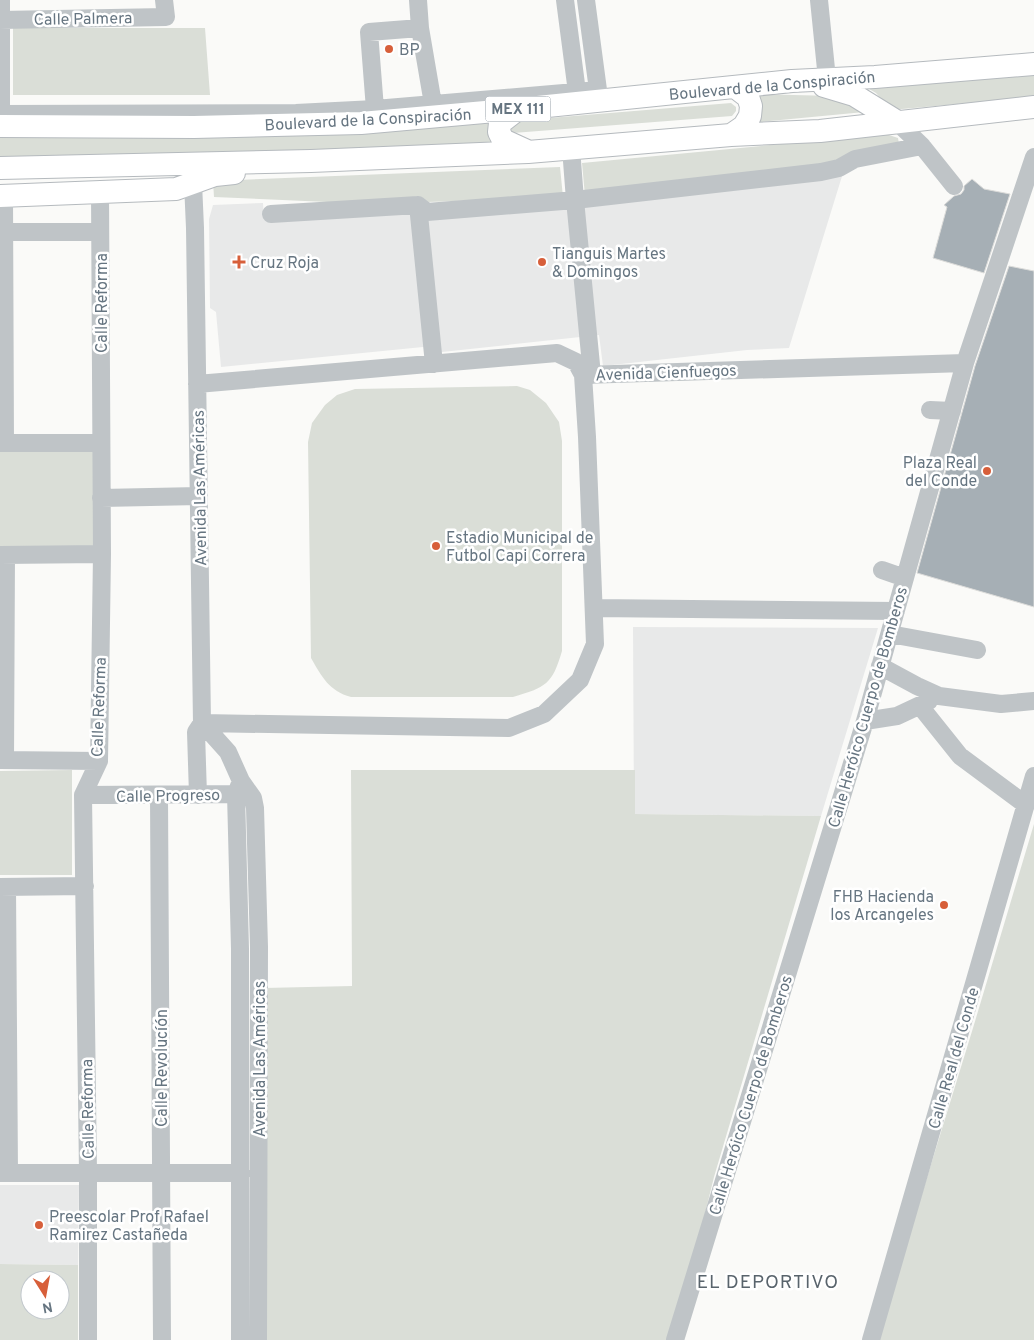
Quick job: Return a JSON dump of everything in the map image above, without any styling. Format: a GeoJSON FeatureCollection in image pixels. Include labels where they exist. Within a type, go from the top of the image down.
{"type":"FeatureCollection","features":[{"type":"Feature","properties":{"kind":"main road","name":"Boulevard de la Conspiración"},"geometry":{"type":"LineString","coordinates":[[0,118],[194,126],[361,123],[792,81],[875,77],[1034,64]]}},
{"type":"Feature","properties":{"kind":"main road"},"geometry":{"type":"LineString","coordinates":[[792,81],[832,87],[854,95],[896,121]]}},
{"type":"Feature","properties":{"kind":"main road"},"geometry":{"type":"LineString","coordinates":[[730,135],[744,126],[750,116],[751,106],[748,97],[735,87]]}},
{"type":"Feature","properties":{"kind":"main road"},"geometry":{"type":"LineString","coordinates":[[0,168],[311,161],[528,152],[730,135],[820,130],[1034,107]]}},
{"type":"Feature","properties":{"kind":"main road"},"geometry":{"type":"LineString","coordinates":[[518,109],[500,123],[499,132],[503,140],[528,152]]}},
{"type":"Feature","properties":{"kind":"main road"},"geometry":{"type":"LineString","coordinates":[[2,195],[176,189],[215,176],[311,161]]}},
{"type":"Feature","properties":{"kind":"street"},"geometry":{"type":"LineString","coordinates":[[1,0],[0,118],[277,113],[376,109],[598,90],[700,90]]}},
{"type":"Feature","properties":{"kind":"street"},"geometry":{"type":"LineString","coordinates":[[418,0],[420,28],[433,104]]}},
{"type":"Feature","properties":{"kind":"street"},"geometry":{"type":"LineString","coordinates":[[565,0],[576,92]]}},
{"type":"Feature","properties":{"kind":"street"},"geometry":{"type":"LineString","coordinates":[[586,0],[598,90]]}},
{"type":"Feature","properties":{"kind":"street"},"geometry":{"type":"LineString","coordinates":[[819,0],[827,79]]}},
{"type":"Feature","properties":{"kind":"street","name":"Calle Palmera"},"geometry":{"type":"LineString","coordinates":[[1,20],[165,8]]}},
{"type":"Feature","properties":{"kind":"street"},"geometry":{"type":"LineString","coordinates":[[376,109],[369,32],[420,28]]}},
{"type":"Feature","properties":{"kind":"street"},"geometry":{"type":"LineString","coordinates":[[896,121],[922,146],[954,186]]}},
{"type":"Feature","properties":{"kind":"street"},"geometry":{"type":"LineString","coordinates":[[271,214],[418,205],[427,212],[575,200],[821,172],[839,168],[856,159],[922,146]]}},
{"type":"Feature","properties":{"kind":"street"},"geometry":{"type":"LineString","coordinates":[[198,795],[196,732],[202,723],[509,728],[544,714],[580,680],[595,644],[588,375],[572,148]]}},
{"type":"Feature","properties":{"kind":"street","name":"Calle Heróico Cuerpo de Bomberos"},"geometry":{"type":"LineString","coordinates":[[675,1340],[890,634],[965,363],[1034,157]]}},
{"type":"Feature","properties":{"kind":"street","name":"Avenida Las Américas"},"geometry":{"type":"LineString","coordinates":[[193,183],[202,723],[228,752],[244,791],[255,808],[259,947],[258,1338]]}},
{"type":"Feature","properties":{"kind":"street","name":"Calle Reforma"},"geometry":{"type":"LineString","coordinates":[[88,1340],[88,1173],[83,796],[99,761],[102,554],[100,192]]}},
{"type":"Feature","properties":{"kind":"street"},"geometry":{"type":"LineString","coordinates":[[2,195],[2,443],[101,443]]}},
{"type":"Feature","properties":{"kind":"street"},"geometry":{"type":"LineString","coordinates":[[418,205],[434,364]]}},
{"type":"Feature","properties":{"kind":"street"},"geometry":{"type":"LineString","coordinates":[[2,232],[100,232]]}},
{"type":"Feature","properties":{"kind":"street","name":"Avenida Cienfuegos"},"geometry":{"type":"LineString","coordinates":[[197,384],[557,353],[576,362],[588,375],[965,363]]}},
{"type":"Feature","properties":{"kind":"street"},"geometry":{"type":"LineString","coordinates":[[930,410],[952,411]]}},
{"type":"Feature","properties":{"kind":"street"},"geometry":{"type":"LineString","coordinates":[[101,498],[199,496]]}},
{"type":"Feature","properties":{"kind":"street"},"geometry":{"type":"LineString","coordinates":[[99,761],[3,760],[3,555],[102,554]]}},
{"type":"Feature","properties":{"kind":"street"},"geometry":{"type":"LineString","coordinates":[[882,570],[905,578]]}},
{"type":"Feature","properties":{"kind":"street"},"geometry":{"type":"LineString","coordinates":[[594,608],[896,611]]}},
{"type":"Feature","properties":{"kind":"street"},"geometry":{"type":"LineString","coordinates":[[890,634],[978,650]]}},
{"type":"Feature","properties":{"kind":"street"},"geometry":{"type":"LineString","coordinates":[[880,666],[939,696],[1001,704],[1034,701]]}},
{"type":"Feature","properties":{"kind":"street"},"geometry":{"type":"LineString","coordinates":[[864,721],[897,716],[939,696]]}},
{"type":"Feature","properties":{"kind":"street"},"geometry":{"type":"LineString","coordinates":[[920,706],[960,756],[1026,805]]}},
{"type":"Feature","properties":{"kind":"street","name":"Calle Real del Conde"},"geometry":{"type":"LineString","coordinates":[[871,1340],[1034,776]]}},
{"type":"Feature","properties":{"kind":"street","name":"Avenida Las Américas"},"geometry":{"type":"LineString","coordinates":[[240,1338],[240,949],[244,791]]}},
{"type":"Feature","properties":{"kind":"street","name":"Calle Progreso"},"geometry":{"type":"LineString","coordinates":[[83,796],[198,795],[244,791]]}},
{"type":"Feature","properties":{"kind":"street","name":"Calle Revolucíón"},"geometry":{"type":"LineString","coordinates":[[159,796],[162,1340]]}},
{"type":"Feature","properties":{"kind":"street"},"geometry":{"type":"LineString","coordinates":[[84,886],[4,887],[4,1173],[241,1173]]}},
{"type":"Feature","properties":{"kind":"street"},"geometry":{"type":"LineString","coordinates":[[240,949],[259,947]]}},
{"type":"Feature","properties":{"kind":"street"},"geometry":{"type":"LineString","coordinates":[[240,1201],[258,1202]]}},
{"type":"Feature","properties":{"kind":"street"},"geometry":{"type":"LineString","coordinates":[[240,1338],[258,1338]]}},
{"type":"Feature","properties":{"kind":"shaded area"},"geometry":{"type":"Polygon","coordinates":[[[13,28],[205,28],[210,95],[13,95],[13,28]]]}},
{"type":"Feature","properties":{"kind":"shaded area"},"geometry":{"type":"Polygon","coordinates":[[[1034,72],[1034,97],[891,110],[876,93],[864,86],[1034,72]]]}},
{"type":"Feature","properties":{"kind":"shaded area"},"geometry":{"type":"Polygon","coordinates":[[[749,94],[835,96],[875,111],[750,123],[749,94]]]}},
{"type":"Feature","properties":{"kind":"shaded area"},"geometry":{"type":"Polygon","coordinates":[[[731,103],[736,107],[736,111],[732,116],[513,133],[509,129],[513,121],[731,103]]]}},
{"type":"Feature","properties":{"kind":"shaded area"},"geometry":{"type":"Polygon","coordinates":[[[493,115],[496,146],[0,159],[0,132],[493,115]]]}},
{"type":"Feature","properties":{"kind":"shaded area"},"geometry":{"type":"Polygon","coordinates":[[[886,134],[898,138],[899,144],[836,166],[585,196],[582,163],[886,134]]]}},
{"type":"Feature","properties":{"kind":"shaded area"},"geometry":{"type":"Polygon","coordinates":[[[560,167],[563,197],[373,204],[214,197],[213,181],[560,167]]]}},
{"type":"Feature","properties":{"kind":"shaded area","name":"Tianguis Martes & Domingos"},"geometry":{"type":"Polygon","coordinates":[[[843,173],[789,348],[747,350],[603,366],[599,335],[442,352],[423,347],[221,367],[216,312],[210,308],[209,219],[213,205],[263,203],[264,219],[843,173]]]}},
{"type":"Feature","properties":{"kind":"shaded area","name":"Estadio Municipal de Futbol Capi Correra"},"geometry":{"type":"Polygon","coordinates":[[[517,386],[530,390],[546,403],[559,422],[562,441],[562,651],[551,678],[540,687],[513,697],[351,697],[337,691],[323,677],[311,658],[308,442],[312,423],[325,405],[337,395],[355,389],[517,386]]]}},
{"type":"Feature","properties":{"kind":"shaded area"},"geometry":{"type":"Polygon","coordinates":[[[0,451],[94,451],[96,549],[0,550],[0,451]]]}},
{"type":"Feature","properties":{"kind":"shaded area"},"geometry":{"type":"Polygon","coordinates":[[[633,627],[878,628],[821,816],[634,814],[633,627]]]}},
{"type":"Feature","properties":{"kind":"shaded area"},"geometry":{"type":"Polygon","coordinates":[[[72,770],[72,875],[0,875],[0,771],[72,770]]]}},
{"type":"Feature","properties":{"kind":"shaded area"},"geometry":{"type":"Polygon","coordinates":[[[351,770],[635,770],[635,814],[821,816],[714,1177],[690,1274],[670,1340],[265,1340],[264,988],[352,986],[351,770]]]}},
{"type":"Feature","properties":{"kind":"shaded area"},"geometry":{"type":"Polygon","coordinates":[[[1034,824],[1034,1340],[877,1340],[973,1028],[1034,824]]]}},
{"type":"Feature","properties":{"kind":"shaded area","name":"Preescolar Prof Rafael Ramirez Castañeda"},"geometry":{"type":"Polygon","coordinates":[[[0,1185],[79,1185],[78,1265],[0,1264],[0,1185]]]}},
{"type":"Feature","properties":{"kind":"shaded area"},"geometry":{"type":"Polygon","coordinates":[[[0,1264],[78,1265],[78,1340],[0,1340],[0,1264]]]}},
{"type":"Feature","properties":{"kind":"building"},"geometry":{"type":"Polygon","coordinates":[[[972,179],[984,189],[1010,194],[984,273],[933,258],[947,207],[944,205],[954,196],[961,194],[964,186],[972,179]]]}},
{"type":"Feature","properties":{"kind":"building","name":"Plaza Real del Conde"},"geometry":{"type":"Polygon","coordinates":[[[1009,266],[1034,271],[1034,607],[917,573],[975,366],[1009,266]]]}},
{"type":"Feature","properties":{"kind":"place","name":"BP"},"geometry":{"type":"Point","coordinates":[389,49]}},
{"type":"Feature","properties":{"kind":"place","name":"Cruz Roja"},"geometry":{"type":"Point","coordinates":[239,262]}},
{"type":"Feature","properties":{"kind":"place","name":"Tianguis Martes & Domingos"},"geometry":{"type":"Point","coordinates":[542,262]}},
{"type":"Feature","properties":{"kind":"place","name":"Plaza Real del Conde"},"geometry":{"type":"Point","coordinates":[987,471]}},
{"type":"Feature","properties":{"kind":"place","name":"Estadio Municipal de Futbol Capi Correra"},"geometry":{"type":"Point","coordinates":[436,546]}},
{"type":"Feature","properties":{"kind":"place","name":"FHB Hacienda los Arcangeles"},"geometry":{"type":"Point","coordinates":[944,905]}},
{"type":"Feature","properties":{"kind":"place","name":"Preescolar Prof Rafael Ramirez Castañeda"},"geometry":{"type":"Point","coordinates":[39,1225]}},
{"type":"Feature","properties":{"kind":"district","name":"EL DEPORTIVO"},"geometry":{"type":"Point","coordinates":[768,1281]}}]}
